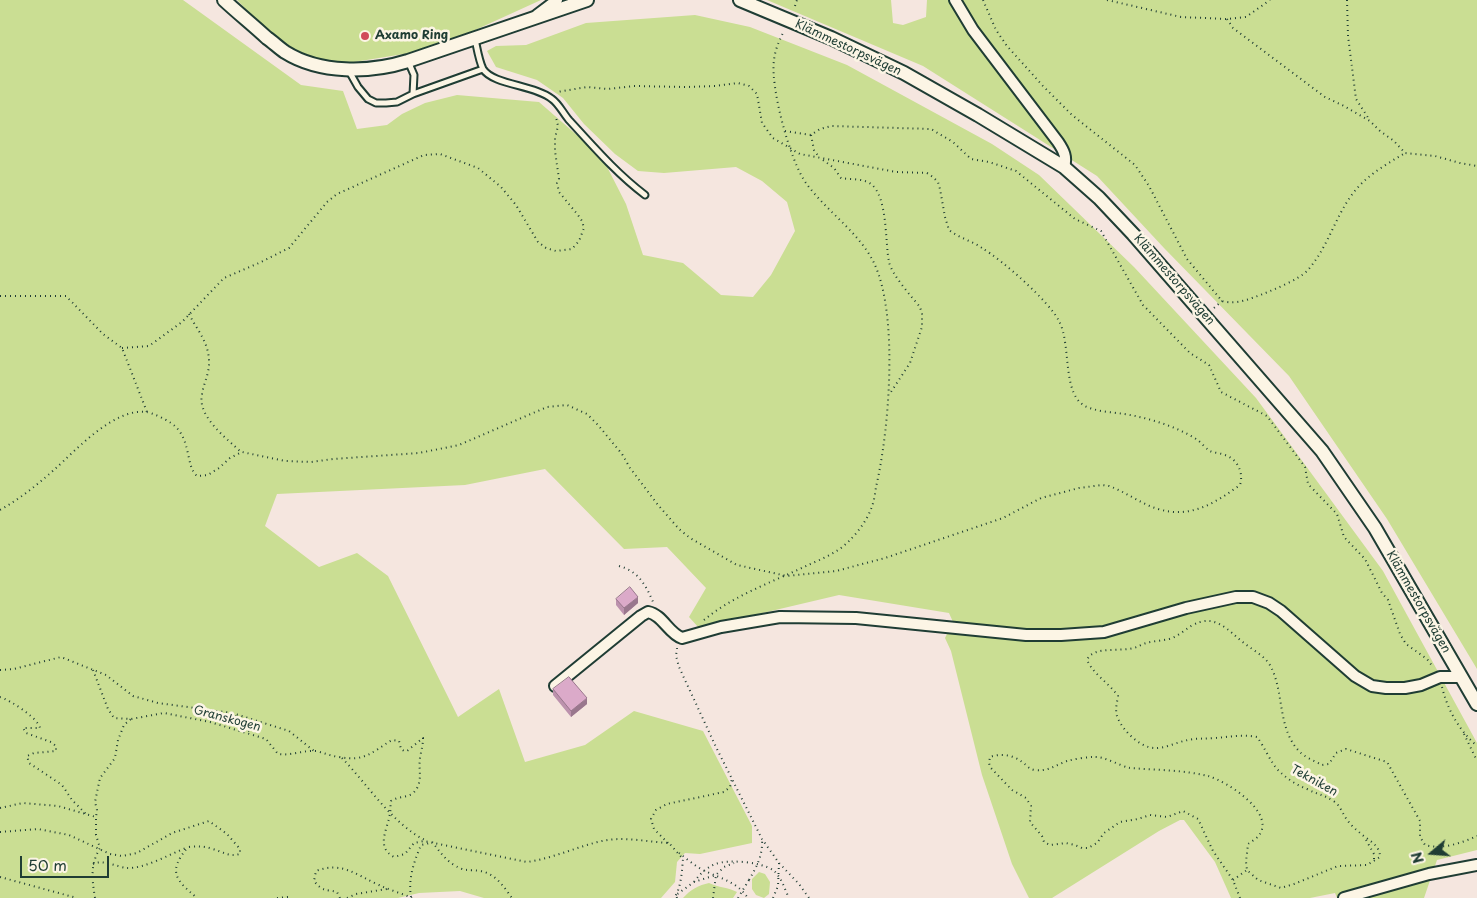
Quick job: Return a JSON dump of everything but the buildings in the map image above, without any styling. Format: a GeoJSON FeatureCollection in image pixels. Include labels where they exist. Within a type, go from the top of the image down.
{"type":"FeatureCollection","features":[{"type":"Feature","properties":{"kind":"street"},"geometry":{"type":"LineString","coordinates":[[224,0],[285,52],[321,66],[348,68],[380,67],[408,61],[587,0]]}},
{"type":"Feature","properties":{"kind":"street"},"geometry":{"type":"LineString","coordinates":[[537,16],[557,0]]}},
{"type":"Feature","properties":{"kind":"street","name":"Klämmestorpsvägen"},"geometry":{"type":"LineString","coordinates":[[740,0],[831,38],[904,73],[1064,167],[1099,198],[1133,234],[1322,451],[1376,528],[1477,704]]}},
{"type":"Feature","properties":{"kind":"street"},"geometry":{"type":"LineString","coordinates":[[955,0],[973,30],[1063,150],[1066,160],[1064,167]]}},
{"type":"Feature","properties":{"kind":"street"},"geometry":{"type":"LineString","coordinates":[[555,686],[648,612],[657,616],[675,634],[682,638],[721,627],[780,617],[856,618],[1026,635],[1078,634],[1104,632],[1224,598],[1253,597],[1269,603],[1281,611],[1355,676],[1372,686],[1405,688],[1421,685],[1440,678],[1461,677]]}},
{"type":"Feature","properties":{"kind":"street"},"geometry":{"type":"LineString","coordinates":[[1344,898],[1429,874],[1477,865]]}},
{"type":"Feature","properties":{"kind":"lane"},"geometry":{"type":"LineString","coordinates":[[475,39],[483,69],[494,78],[534,89],[552,99],[612,166],[644,195]]}},
{"type":"Feature","properties":{"kind":"lane"},"geometry":{"type":"LineString","coordinates":[[408,61],[414,75],[413,94]]}},
{"type":"Feature","properties":{"kind":"lane"},"geometry":{"type":"LineString","coordinates":[[348,68],[358,87],[368,99],[376,103],[398,102],[413,94],[483,69]]}},
{"type":"Feature","properties":{"kind":"path"},"geometry":{"type":"LineString","coordinates":[[795,6],[797,0]]}},
{"type":"Feature","properties":{"kind":"path"},"geometry":{"type":"LineString","coordinates":[[982,0],[996,30],[1007,46],[1043,86],[1072,115],[1135,165],[1149,186],[1187,259],[1222,301],[1228,303],[1242,302],[1277,289],[1306,272],[1354,192],[1371,174],[1405,153],[1435,156],[1477,166]]}},
{"type":"Feature","properties":{"kind":"path"},"geometry":{"type":"LineString","coordinates":[[1107,0],[1181,17],[1227,19],[1246,17],[1270,0]]}},
{"type":"Feature","properties":{"kind":"path"},"geometry":{"type":"LineString","coordinates":[[1347,0],[1348,36],[1356,100],[1380,132],[1394,141],[1405,153]]}},
{"type":"Feature","properties":{"kind":"path"},"geometry":{"type":"LineString","coordinates":[[1227,19],[1233,28],[1325,98],[1344,106],[1370,121]]}},
{"type":"Feature","properties":{"kind":"path"},"geometry":{"type":"LineString","coordinates":[[701,622],[714,611],[787,576],[837,550],[849,541],[862,526],[871,509],[881,467],[889,395],[888,332],[885,302],[870,254],[823,204],[805,181],[791,149],[774,76],[776,52],[784,29]]}},
{"type":"Feature","properties":{"kind":"path"},"geometry":{"type":"LineString","coordinates":[[122,348],[149,346],[182,322],[189,314],[224,278],[289,248],[327,202],[337,194],[424,155],[440,154],[478,168],[501,187],[516,205],[538,242],[546,248],[556,251],[572,249],[579,242],[584,228],[582,221],[558,192],[557,183],[559,178],[555,138],[558,126],[552,99],[554,94],[587,87],[608,89],[634,86],[686,88],[738,83],[749,86],[757,94],[762,123],[773,138],[800,154],[896,172],[927,173],[933,177],[938,182],[949,230],[982,248],[1013,271],[1058,318],[1065,338],[1072,391],[1077,400],[1087,407],[1124,414],[1176,428],[1197,440],[1210,451],[1227,455],[1235,460],[1242,474],[1242,479],[1240,485],[1203,509],[1170,512],[1157,509],[1109,486],[1079,488],[1041,498],[1003,518],[885,558],[836,571],[787,576],[737,564],[690,538],[679,529],[658,505],[639,481],[622,454],[598,425],[587,414],[567,405],[547,407],[459,445],[419,453],[311,462],[285,461],[242,452],[224,436],[202,411],[200,402],[210,361],[207,345],[189,314]]}},
{"type":"Feature","properties":{"kind":"path"},"geometry":{"type":"LineString","coordinates":[[786,131],[811,135],[820,129],[831,126],[931,129],[953,142],[971,159],[1016,171],[1075,219],[1101,231],[1143,304],[1190,353],[1210,365],[1221,392],[1267,416],[1305,467],[1308,484],[1337,514],[1344,537],[1365,560],[1382,593],[1388,600],[1400,634],[1406,644],[1427,659],[1440,678],[1446,704],[1458,726],[1477,746]]}},
{"type":"Feature","properties":{"kind":"path"},"geometry":{"type":"LineString","coordinates":[[811,135],[814,150],[820,158],[834,168],[841,178],[872,184],[882,204],[891,266],[920,307],[922,327],[910,363],[889,395]]}},
{"type":"Feature","properties":{"kind":"path"},"geometry":{"type":"LineString","coordinates":[[0,296],[66,296],[102,334],[122,348],[147,412]]}},
{"type":"Feature","properties":{"kind":"path"},"geometry":{"type":"LineString","coordinates":[[0,510],[23,497],[88,438],[115,420],[132,414],[147,412],[172,423],[183,436],[189,452],[193,473],[197,476],[208,475],[230,458],[242,452]]}},
{"type":"Feature","properties":{"kind":"path"},"geometry":{"type":"LineString","coordinates":[[619,566],[634,572],[642,580],[647,588],[657,616]]}},
{"type":"Feature","properties":{"kind":"path","name":"Tekniken"},"geometry":{"type":"LineString","coordinates":[[1374,861],[1380,857],[1380,851],[1377,846],[1365,839],[1347,820],[1340,807],[1335,803],[1322,794],[1292,782],[1276,768],[1257,737],[1248,735],[1199,738],[1158,748],[1151,748],[1137,742],[1118,717],[1116,707],[1118,696],[1092,670],[1086,660],[1089,655],[1097,651],[1126,650],[1159,639],[1166,640],[1175,637],[1193,624],[1207,621],[1218,622],[1267,660],[1274,676],[1286,731],[1299,752],[1322,765],[1329,764],[1336,753],[1346,749],[1387,762],[1420,820],[1420,837],[1425,845],[1441,847],[1477,836]]}},
{"type":"Feature","properties":{"kind":"path"},"geometry":{"type":"LineString","coordinates":[[682,638],[676,656],[679,667],[732,779],[762,839],[779,863],[800,884],[809,898]]}},
{"type":"Feature","properties":{"kind":"path"},"geometry":{"type":"LineString","coordinates":[[0,670],[14,669],[61,657],[106,675],[133,696],[158,703],[232,713],[289,731],[314,751]]}},
{"type":"Feature","properties":{"kind":"path"},"geometry":{"type":"LineString","coordinates":[[93,670],[108,709],[114,718],[131,718]]}},
{"type":"Feature","properties":{"kind":"path"},"geometry":{"type":"LineString","coordinates":[[0,697],[9,700],[20,710],[32,716],[39,724],[40,728],[23,728],[26,733],[51,742],[56,746],[56,751],[34,753],[27,756],[29,763],[62,785],[72,800],[87,815]]}},
{"type":"Feature","properties":{"kind":"path","name":"Granskogen"},"geometry":{"type":"LineString","coordinates":[[131,718],[164,713],[210,722],[266,739],[278,754],[288,755],[314,751],[340,757],[363,757],[392,740],[399,741],[401,749],[407,751],[423,738],[424,747],[420,758],[418,787],[413,793],[396,797],[391,801],[391,812]]}},
{"type":"Feature","properties":{"kind":"path"},"geometry":{"type":"LineString","coordinates":[[232,713],[252,734]]}},
{"type":"Feature","properties":{"kind":"path"},"geometry":{"type":"LineString","coordinates":[[95,898],[91,876],[95,857],[100,848],[96,834],[97,810],[95,802],[100,778],[115,758],[118,740],[124,725],[131,718]]}},
{"type":"Feature","properties":{"kind":"path"},"geometry":{"type":"LineString","coordinates":[[1463,732],[1477,761]]}},
{"type":"Feature","properties":{"kind":"path"},"geometry":{"type":"LineString","coordinates":[[1240,898],[1233,880],[1213,851],[1198,819],[1184,811],[1167,817],[1150,815],[1120,822],[1104,833],[1097,843],[1088,848],[1066,843],[1050,845],[1044,842],[1042,836],[1030,822],[1031,806],[1026,798],[1012,790],[990,766],[988,763],[990,757],[1003,754],[1022,761],[1028,768],[1037,771],[1056,767],[1067,761],[1097,756],[1120,766],[1130,768],[1195,773],[1218,780],[1233,789],[1252,805],[1259,813],[1263,823],[1260,834],[1248,844],[1246,862],[1248,870],[1258,880],[1281,888],[1338,866],[1367,865],[1374,861],[1374,854],[1365,839]]}},
{"type":"Feature","properties":{"kind":"path"},"geometry":{"type":"LineString","coordinates":[[340,757],[401,825],[416,836],[432,843],[443,858],[453,864],[466,871],[481,871],[492,876],[512,898]]}},
{"type":"Feature","properties":{"kind":"path"},"geometry":{"type":"LineString","coordinates":[[732,779],[730,788],[724,792],[667,804],[656,810],[651,819],[654,829],[680,853],[703,870],[729,880],[738,886],[748,898]]}},
{"type":"Feature","properties":{"kind":"path"},"geometry":{"type":"LineString","coordinates":[[0,808],[23,804],[58,806],[96,817]]}},
{"type":"Feature","properties":{"kind":"path"},"geometry":{"type":"LineString","coordinates":[[391,812],[383,839],[384,847],[388,854],[394,857],[400,857],[405,854],[414,843],[424,841],[527,862],[543,860],[602,841],[622,839],[669,843],[683,859],[676,897]]}},
{"type":"Feature","properties":{"kind":"path"},"geometry":{"type":"LineString","coordinates":[[0,832],[38,829],[69,835],[110,854],[122,856],[137,853],[172,834],[209,821],[228,834],[240,849],[240,854],[233,856],[215,849],[199,846],[188,847],[147,864],[129,868],[98,862],[93,864]]}},
{"type":"Feature","properties":{"kind":"path"},"geometry":{"type":"LineString","coordinates":[[738,898],[758,864],[763,848],[762,839]]}},
{"type":"Feature","properties":{"kind":"path"},"geometry":{"type":"LineString","coordinates":[[411,898],[409,887],[415,859],[421,845],[432,843]]}},
{"type":"Feature","properties":{"kind":"path"},"geometry":{"type":"LineString","coordinates":[[188,847],[177,860],[176,872],[180,883],[197,898]]}},
{"type":"Feature","properties":{"kind":"path"},"geometry":{"type":"LineString","coordinates":[[676,897],[694,882],[703,870],[716,864],[739,862],[758,864],[774,870],[789,898]]}},
{"type":"Feature","properties":{"kind":"path"},"geometry":{"type":"LineString","coordinates":[[694,882],[716,875],[724,867],[739,862]]}},
{"type":"Feature","properties":{"kind":"path"},"geometry":{"type":"LineString","coordinates":[[772,898],[778,886],[779,863]]}},
{"type":"Feature","properties":{"kind":"path"},"geometry":{"type":"LineString","coordinates":[[340,898],[337,892],[322,890],[318,886],[314,880],[316,872],[324,868],[341,867],[411,898]]}},
{"type":"Feature","properties":{"kind":"path"},"geometry":{"type":"LineString","coordinates":[[1233,880],[1248,870]]}},
{"type":"Feature","properties":{"kind":"path"},"geometry":{"type":"LineString","coordinates":[[713,898],[716,875]]}},
{"type":"Feature","properties":{"kind":"path"},"geometry":{"type":"LineString","coordinates":[[0,876],[78,898]]}},
{"type":"Feature","properties":{"kind":"path"},"geometry":{"type":"LineString","coordinates":[[347,898],[356,894],[389,889]]}},
{"type":"Feature","properties":{"kind":"path"},"geometry":{"type":"LineString","coordinates":[[277,898],[291,898]]}},
{"type":"Feature","properties":{"kind":"green space"},"geometry":{"type":"Polygon","coordinates":[[[0,0],[183,0],[301,85],[343,91],[357,129],[387,125],[402,114],[425,103],[457,95],[539,102],[602,157],[626,204],[643,255],[683,263],[721,295],[753,297],[771,275],[795,231],[787,202],[762,181],[736,167],[664,173],[638,171],[615,154],[584,124],[563,98],[537,80],[496,67],[487,51],[496,46],[526,45],[586,23],[695,15],[750,27],[847,65],[992,144],[1039,175],[1134,267],[1256,398],[1383,571],[1477,743],[1477,850],[1437,860],[1424,898],[1337,898],[1335,893],[1310,898],[1231,898],[1215,862],[1184,820],[1180,820],[1159,831],[1052,898],[1029,898],[1012,864],[982,775],[951,651],[945,638],[953,622],[949,613],[839,595],[699,628],[689,617],[706,588],[667,547],[624,549],[545,469],[465,485],[277,494],[265,526],[319,567],[357,553],[388,576],[458,717],[499,689],[525,762],[585,745],[634,711],[703,731],[752,826],[752,843],[700,854],[685,853],[677,862],[675,882],[661,898],[484,898],[460,891],[419,893],[398,898],[0,898],[0,0]]]}},
{"type":"Feature","properties":{"kind":"green space","name":"Axamo Ring"},"geometry":{"type":"Polygon","coordinates":[[[237,0],[541,0],[473,31],[410,53],[348,63],[329,63],[305,57],[277,41],[237,0]]]}},
{"type":"Feature","properties":{"kind":"green space"},"geometry":{"type":"Polygon","coordinates":[[[767,0],[891,0],[893,23],[903,25],[926,17],[927,0],[1477,0],[1477,669],[1387,519],[1289,376],[1164,248],[1097,176],[923,66],[767,0]]]}},
{"type":"Feature","properties":{"kind":"green space"},"geometry":{"type":"Polygon","coordinates":[[[759,872],[765,874],[770,882],[769,894],[764,898],[756,895],[752,889],[752,879],[759,872]]]}},
{"type":"Feature","properties":{"kind":"green space"},"geometry":{"type":"Polygon","coordinates":[[[709,883],[737,892],[733,898],[683,898],[695,888],[709,883]]]}},
{"type":"Feature","properties":{"kind":"place","name":"Axamo Ring"},"geometry":{"type":"Point","coordinates":[365,36]}}]}
